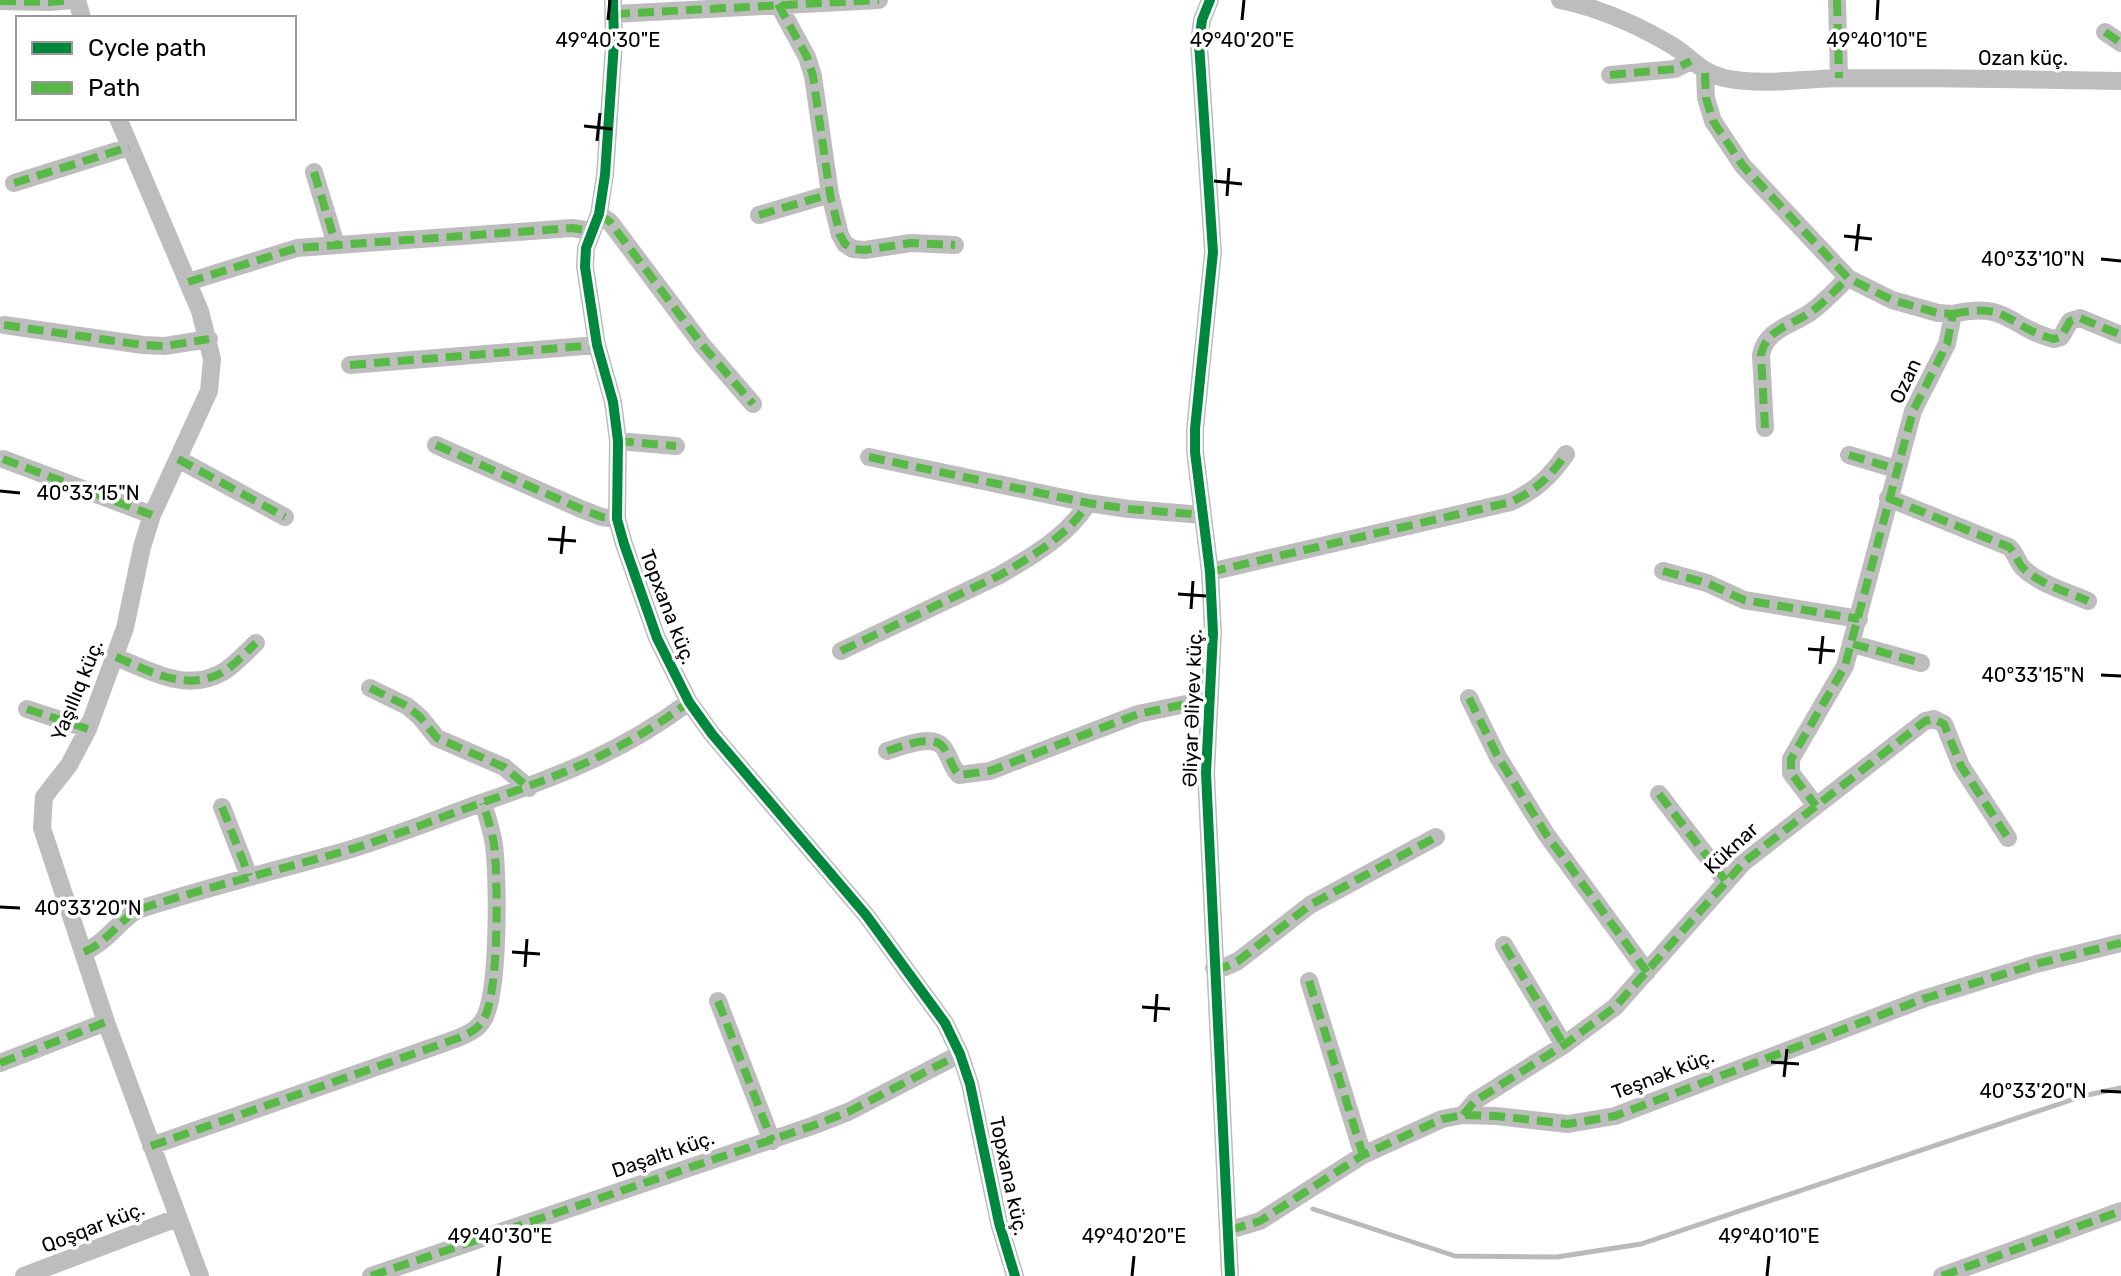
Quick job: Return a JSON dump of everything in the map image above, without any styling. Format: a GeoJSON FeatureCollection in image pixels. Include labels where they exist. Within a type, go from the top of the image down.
{"type":"FeatureCollection","features":[{"type":"Feature","properties":{"kind":"street"},"geometry":{"type":"LineString","coordinates":[[0,1],[75,0]]}},
{"type":"Feature","properties":{"kind":"street"},"geometry":{"type":"LineString","coordinates":[[614,7],[879,0]]}},
{"type":"Feature","properties":{"kind":"street","name":"Əliyar Əliyev küç."},"geometry":{"type":"LineString","coordinates":[[1210,0],[1202,20],[1199,43],[1213,236],[1195,429],[1213,633],[1206,773],[1230,1276]]}},
{"type":"Feature","properties":{"kind":"street","name":"Ozan küç."},"geometry":{"type":"LineString","coordinates":[[1560,0],[1586,5],[1617,18],[1674,47],[1698,67],[1747,81],[1839,78],[2121,81]]}},
{"type":"Feature","properties":{"kind":"street"},"geometry":{"type":"LineString","coordinates":[[1837,0],[1839,78]]}},
{"type":"Feature","properties":{"kind":"street"},"geometry":{"type":"LineString","coordinates":[[778,4],[807,57],[813,76],[830,194],[845,244],[853,249],[865,250],[911,243],[955,245]]}},
{"type":"Feature","properties":{"kind":"street","name":"Topxana küç."},"geometry":{"type":"LineString","coordinates":[[614,7],[605,175],[585,267],[597,345],[613,402],[618,441],[617,519],[657,638],[689,702],[712,734],[866,915],[945,1023],[970,1084],[999,1223],[1015,1276]]}},
{"type":"Feature","properties":{"kind":"street"},"geometry":{"type":"LineString","coordinates":[[1610,75],[1698,67],[1713,121],[1743,166],[1848,278],[1892,300],[1938,313],[1991,310],[2054,339],[2061,337],[2070,321],[2080,318],[2121,335]]}},
{"type":"Feature","properties":{"kind":"street","name":"Yaşıllıq küç."},"geometry":{"type":"LineString","coordinates":[[119,120],[209,339],[212,359],[209,391],[152,515],[116,657],[88,729],[69,765],[44,797],[42,828],[106,1022],[200,1276]]}},
{"type":"Feature","properties":{"kind":"street"},"geometry":{"type":"LineString","coordinates":[[14,183],[129,147]]}},
{"type":"Feature","properties":{"kind":"street"},"geometry":{"type":"LineString","coordinates":[[314,172],[336,245]]}},
{"type":"Feature","properties":{"kind":"street"},"geometry":{"type":"LineString","coordinates":[[759,215],[830,194]]}},
{"type":"Feature","properties":{"kind":"street"},"geometry":{"type":"LineString","coordinates":[[188,282],[297,248],[572,228],[610,222],[703,346],[753,404]]}},
{"type":"Feature","properties":{"kind":"street"},"geometry":{"type":"LineString","coordinates":[[1765,428],[1763,344],[1770,336],[1811,312],[1848,278]]}},
{"type":"Feature","properties":{"kind":"street","name":"Ozan"},"geometry":{"type":"LineString","coordinates":[[1816,806],[1791,773],[1791,759],[1836,684],[1853,644],[1888,498],[1913,411],[1947,344],[1953,314]]}},
{"type":"Feature","properties":{"kind":"street"},"geometry":{"type":"LineString","coordinates":[[4,325],[143,345],[165,346],[209,339]]}},
{"type":"Feature","properties":{"kind":"street"},"geometry":{"type":"LineString","coordinates":[[350,365],[597,345]]}},
{"type":"Feature","properties":{"kind":"street"},"geometry":{"type":"LineString","coordinates":[[618,441],[676,446]]}},
{"type":"Feature","properties":{"kind":"street"},"geometry":{"type":"LineString","coordinates":[[436,445],[581,509],[617,519]]}},
{"type":"Feature","properties":{"kind":"street"},"geometry":{"type":"LineString","coordinates":[[1210,572],[1511,502],[1532,492],[1549,478],[1566,454]]}},
{"type":"Feature","properties":{"kind":"street"},"geometry":{"type":"LineString","coordinates":[[1849,455],[1896,469]]}},
{"type":"Feature","properties":{"kind":"street"},"geometry":{"type":"LineString","coordinates":[[869,457],[1088,503],[1203,515]]}},
{"type":"Feature","properties":{"kind":"street"},"geometry":{"type":"LineString","coordinates":[[3,459],[152,515]]}},
{"type":"Feature","properties":{"kind":"street"},"geometry":{"type":"LineString","coordinates":[[178,459],[285,517]]}},
{"type":"Feature","properties":{"kind":"street"},"geometry":{"type":"LineString","coordinates":[[1888,498],[2009,547],[2022,567],[2032,575],[2088,601]]}},
{"type":"Feature","properties":{"kind":"street"},"geometry":{"type":"LineString","coordinates":[[841,651],[1023,562],[1075,523],[1088,503]]}},
{"type":"Feature","properties":{"kind":"street"},"geometry":{"type":"LineString","coordinates":[[1663,571],[1707,583],[1744,600],[1859,619]]}},
{"type":"Feature","properties":{"kind":"street"},"geometry":{"type":"LineString","coordinates":[[116,657],[168,678],[188,681],[206,679],[224,671],[256,643]]}},
{"type":"Feature","properties":{"kind":"street"},"geometry":{"type":"LineString","coordinates":[[1853,644],[1921,663]]}},
{"type":"Feature","properties":{"kind":"street"},"geometry":{"type":"LineString","coordinates":[[370,688],[407,706],[437,738],[504,767],[529,788]]}},
{"type":"Feature","properties":{"kind":"street"},"geometry":{"type":"LineString","coordinates":[[1469,698],[1498,757],[1546,834],[1647,972]]}},
{"type":"Feature","properties":{"kind":"street"},"geometry":{"type":"LineString","coordinates":[[887,751],[918,742],[935,742],[943,746],[959,775],[970,775],[990,771],[1138,714],[1210,699]]}},
{"type":"Feature","properties":{"kind":"street"},"geometry":{"type":"LineString","coordinates":[[84,952],[97,946],[124,918],[137,910],[332,855],[529,788],[618,749],[689,702]]}},
{"type":"Feature","properties":{"kind":"street"},"geometry":{"type":"LineString","coordinates":[[27,709],[88,729]]}},
{"type":"Feature","properties":{"kind":"street","name":"Küknar"},"geometry":{"type":"LineString","coordinates":[[1463,1115],[1475,1101],[1564,1045],[1615,1007],[1725,880],[1769,841],[1925,721],[1934,719],[1944,724],[1961,766],[2008,838]]}},
{"type":"Feature","properties":{"kind":"street"},"geometry":{"type":"LineString","coordinates":[[1659,794],[1725,880]]}},
{"type":"Feature","properties":{"kind":"street"},"geometry":{"type":"LineString","coordinates":[[151,1146],[433,1047],[469,1032],[482,1022],[490,1004],[493,983],[496,878],[494,843],[483,803]]}},
{"type":"Feature","properties":{"kind":"street"},"geometry":{"type":"LineString","coordinates":[[222,807],[249,876]]}},
{"type":"Feature","properties":{"kind":"street"},"geometry":{"type":"LineString","coordinates":[[1214,968],[1238,961],[1310,905],[1436,837]]}},
{"type":"Feature","properties":{"kind":"street","name":"Teşnək küç."},"geometry":{"type":"LineString","coordinates":[[1230,1230],[1260,1221],[1363,1155],[1442,1119],[1463,1115],[1568,1124],[1615,1116],[1923,999],[2036,964],[2121,943]]}},
{"type":"Feature","properties":{"kind":"street"},"geometry":{"type":"LineString","coordinates":[[1504,945],[1564,1045]]}},
{"type":"Feature","properties":{"kind":"street"},"geometry":{"type":"LineString","coordinates":[[1309,981],[1363,1155]]}},
{"type":"Feature","properties":{"kind":"street"},"geometry":{"type":"LineString","coordinates":[[718,1001],[772,1141]]}},
{"type":"Feature","properties":{"kind":"street"},"geometry":{"type":"LineString","coordinates":[[0,1063],[106,1022]]}},
{"type":"Feature","properties":{"kind":"street","name":"Daşaltı küç."},"geometry":{"type":"LineString","coordinates":[[371,1276],[772,1141],[848,1112],[960,1054]]}},
{"type":"Feature","properties":{"kind":"street"},"geometry":{"type":"LineString","coordinates":[[1942,1276],[2121,1211]]}},
{"type":"Feature","properties":{"kind":"street","name":"Qoşqar küç."},"geometry":{"type":"LineString","coordinates":[[24,1276],[177,1218]]}},
{"type":"Feature","properties":{"kind":"waterway"},"geometry":{"type":"LineString","coordinates":[[1313,1209],[1455,1256],[1557,1257],[1641,1244],[2083,1096],[2120,1088]]}},
{"type":"Feature","properties":{"kind":"marked path"},"geometry":{"type":"LineString","coordinates":[[0,1],[72,0]]}},
{"type":"Feature","properties":{"kind":"marked path"},"geometry":{"type":"LineString","coordinates":[[614,14],[879,0]]}},
{"type":"Feature","properties":{"kind":"marked path"},"geometry":{"type":"LineString","coordinates":[[1837,0],[1839,78]]}},
{"type":"Feature","properties":{"kind":"marked path"},"geometry":{"type":"LineString","coordinates":[[778,4],[807,57],[813,76],[830,194],[845,244],[853,249],[865,250],[911,243],[955,245]]}},
{"type":"Feature","properties":{"kind":"marked path"},"geometry":{"type":"LineString","coordinates":[[2105,32],[2121,43]]}},
{"type":"Feature","properties":{"kind":"marked path"},"geometry":{"type":"LineString","coordinates":[[1610,75],[1675,69],[1691,61]]}},
{"type":"Feature","properties":{"kind":"marked path"},"geometry":{"type":"LineString","coordinates":[[1705,73],[1706,98],[1713,121],[1743,166],[1848,278],[1892,300],[1953,314],[1947,344],[1913,411],[1845,666],[1791,759],[1791,773],[1816,806]]}},
{"type":"Feature","properties":{"kind":"marked path"},"geometry":{"type":"LineString","coordinates":[[14,183],[129,147]]}},
{"type":"Feature","properties":{"kind":"marked path"},"geometry":{"type":"LineString","coordinates":[[314,172],[336,245]]}},
{"type":"Feature","properties":{"kind":"marked path"},"geometry":{"type":"LineString","coordinates":[[759,215],[830,194]]}},
{"type":"Feature","properties":{"kind":"marked path"},"geometry":{"type":"LineString","coordinates":[[599,214],[610,222],[703,346],[753,404]]}},
{"type":"Feature","properties":{"kind":"marked path"},"geometry":{"type":"LineString","coordinates":[[188,282],[297,248],[572,228],[591,231]]}},
{"type":"Feature","properties":{"kind":"marked path"},"geometry":{"type":"LineString","coordinates":[[1765,428],[1761,355],[1764,347],[1780,329],[1811,312],[1848,278]]}},
{"type":"Feature","properties":{"kind":"marked path"},"geometry":{"type":"LineString","coordinates":[[1953,314],[1972,311],[1998,313],[2054,339],[2061,337],[2070,321],[2080,318],[2121,335]]}},
{"type":"Feature","properties":{"kind":"marked path"},"geometry":{"type":"LineString","coordinates":[[4,325],[143,345],[165,346],[209,339]]}},
{"type":"Feature","properties":{"kind":"marked path"},"geometry":{"type":"LineString","coordinates":[[350,365],[597,345]]}},
{"type":"Feature","properties":{"kind":"marked path"},"geometry":{"type":"LineString","coordinates":[[618,441],[676,446]]}},
{"type":"Feature","properties":{"kind":"marked path"},"geometry":{"type":"LineString","coordinates":[[436,445],[581,509],[617,519]]}},
{"type":"Feature","properties":{"kind":"marked path"},"geometry":{"type":"LineString","coordinates":[[1210,572],[1511,502],[1542,482],[1566,454]]}},
{"type":"Feature","properties":{"kind":"marked path"},"geometry":{"type":"LineString","coordinates":[[1849,455],[1896,469]]}},
{"type":"Feature","properties":{"kind":"marked path"},"geometry":{"type":"LineString","coordinates":[[869,457],[1088,503],[1203,515]]}},
{"type":"Feature","properties":{"kind":"marked path"},"geometry":{"type":"LineString","coordinates":[[3,459],[152,515]]}},
{"type":"Feature","properties":{"kind":"marked path"},"geometry":{"type":"LineString","coordinates":[[178,459],[285,517]]}},
{"type":"Feature","properties":{"kind":"marked path"},"geometry":{"type":"LineString","coordinates":[[1888,498],[2009,547],[2030,574],[2088,601]]}},
{"type":"Feature","properties":{"kind":"marked path"},"geometry":{"type":"LineString","coordinates":[[841,651],[1012,568],[1060,535],[1088,503]]}},
{"type":"Feature","properties":{"kind":"marked path"},"geometry":{"type":"LineString","coordinates":[[1663,571],[1707,583],[1744,600],[1859,619]]}},
{"type":"Feature","properties":{"kind":"marked path"},"geometry":{"type":"LineString","coordinates":[[116,657],[169,678],[196,680],[223,672],[256,643]]}},
{"type":"Feature","properties":{"kind":"marked path"},"geometry":{"type":"LineString","coordinates":[[1853,644],[1921,663]]}},
{"type":"Feature","properties":{"kind":"marked path"},"geometry":{"type":"LineString","coordinates":[[370,688],[407,706],[437,738],[504,767],[529,788]]}},
{"type":"Feature","properties":{"kind":"marked path"},"geometry":{"type":"LineString","coordinates":[[1469,698],[1498,757],[1546,834],[1647,972]]}},
{"type":"Feature","properties":{"kind":"marked path"},"geometry":{"type":"LineString","coordinates":[[887,751],[916,742],[932,741],[943,747],[959,775],[990,771],[1138,714],[1210,699]]}},
{"type":"Feature","properties":{"kind":"marked path"},"geometry":{"type":"LineString","coordinates":[[84,952],[137,910],[369,844],[537,783],[614,749],[689,702]]}},
{"type":"Feature","properties":{"kind":"marked path"},"geometry":{"type":"LineString","coordinates":[[27,709],[88,729]]}},
{"type":"Feature","properties":{"kind":"marked path"},"geometry":{"type":"LineString","coordinates":[[1463,1115],[1475,1101],[1564,1045],[1615,1007],[1743,863],[1925,721],[1934,719],[1944,724],[1961,766],[2008,838]]}},
{"type":"Feature","properties":{"kind":"marked path"},"geometry":{"type":"LineString","coordinates":[[1659,794],[1725,880]]}},
{"type":"Feature","properties":{"kind":"marked path"},"geometry":{"type":"LineString","coordinates":[[151,1146],[452,1040],[478,1027],[488,1009],[492,989],[496,936],[494,845],[483,803]]}},
{"type":"Feature","properties":{"kind":"marked path"},"geometry":{"type":"LineString","coordinates":[[222,807],[249,876]]}},
{"type":"Feature","properties":{"kind":"marked path"},"geometry":{"type":"LineString","coordinates":[[1214,968],[1238,961],[1310,905],[1436,837]]}},
{"type":"Feature","properties":{"kind":"marked path"},"geometry":{"type":"LineString","coordinates":[[1230,1230],[1260,1221],[1363,1155],[1442,1119],[1463,1115],[1496,1116],[1568,1124],[1615,1116],[1923,999],[2036,964],[2121,943]]}},
{"type":"Feature","properties":{"kind":"marked path"},"geometry":{"type":"LineString","coordinates":[[1504,945],[1564,1045]]}},
{"type":"Feature","properties":{"kind":"marked path"},"geometry":{"type":"LineString","coordinates":[[1309,981],[1363,1155]]}},
{"type":"Feature","properties":{"kind":"marked path"},"geometry":{"type":"LineString","coordinates":[[718,1001],[772,1141]]}},
{"type":"Feature","properties":{"kind":"marked path"},"geometry":{"type":"LineString","coordinates":[[0,1063],[106,1022]]}},
{"type":"Feature","properties":{"kind":"marked path"},"geometry":{"type":"LineString","coordinates":[[371,1276],[812,1126],[848,1112],[960,1054]]}},
{"type":"Feature","properties":{"kind":"marked path"},"geometry":{"type":"LineString","coordinates":[[1942,1276],[2121,1211]]}},
{"type":"Feature","properties":{"kind":"cycle path"},"geometry":{"type":"LineString","coordinates":[[613,0],[614,43],[605,175],[599,214],[586,248],[585,267],[597,345],[613,402],[618,441],[617,519],[624,544],[657,638],[689,702],[712,734],[866,915],[945,1023],[970,1084],[999,1223],[1015,1276]]}},
{"type":"Feature","properties":{"kind":"cycle path"},"geometry":{"type":"LineString","coordinates":[[1210,0],[1202,20],[1199,43],[1213,252],[1195,452],[1210,572],[1213,633],[1206,773],[1230,1276]]}}]}
